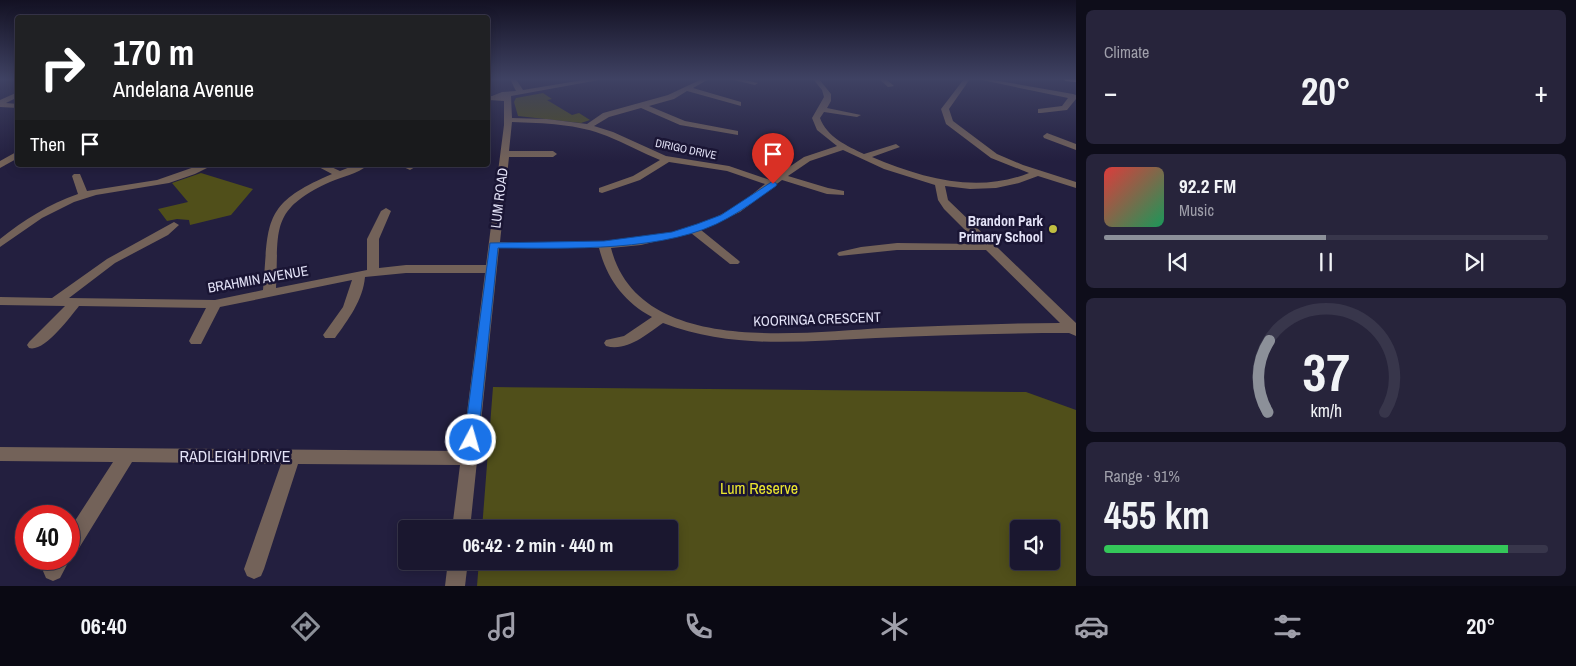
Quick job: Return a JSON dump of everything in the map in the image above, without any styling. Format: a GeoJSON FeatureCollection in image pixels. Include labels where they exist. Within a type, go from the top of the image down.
{"type":"FeatureCollection","features":[{"type":"Feature","properties":{"kind":"street","name":"LUM ROAD"},"geometry":{"type":"LineString","coordinates":[[462,520],[508,120],[506,106]]}},
{"type":"Feature","properties":{"kind":"street"},"geometry":{"type":"LineString","coordinates":[[588,127],[606,115],[636,106]]}},
{"type":"Feature","properties":{"kind":"street"},"geometry":{"type":"LineString","coordinates":[[644,106],[683,123],[735,132]]}},
{"type":"Feature","properties":{"kind":"street"},"geometry":{"type":"LineString","coordinates":[[946,106],[944,109],[949,122],[994,156],[1036,173],[1076,186]]}},
{"type":"Feature","properties":{"kind":"street"},"geometry":{"type":"LineString","coordinates":[[1041,111],[1066,106]]}},
{"type":"Feature","properties":{"kind":"street"},"geometry":{"type":"LineString","coordinates":[[857,115],[822,108],[815,119],[817,125],[830,138],[844,147],[901,173],[938,182],[971,186],[996,186],[1012,183],[1036,173]]}},
{"type":"Feature","properties":{"kind":"street","name":"DIRIGO DRIVE"},"geometry":{"type":"LineString","coordinates":[[508,120],[547,121],[588,127],[610,134],[640,149],[667,159],[729,170],[773,184]]}},
{"type":"Feature","properties":{"kind":"street"},"geometry":{"type":"LineString","coordinates":[[1047,136],[1076,147]]}},
{"type":"Feature","properties":{"kind":"street"},"geometry":{"type":"LineString","coordinates":[[493,245],[604,244],[652,239],[692,229],[730,214],[807,159],[844,147]]}},
{"type":"Feature","properties":{"kind":"street"},"geometry":{"type":"LineString","coordinates":[[864,157],[896,147]]}},
{"type":"Feature","properties":{"kind":"street"},"geometry":{"type":"LineString","coordinates":[[504,154],[553,154]]}},
{"type":"Feature","properties":{"kind":"street"},"geometry":{"type":"LineString","coordinates":[[0,165],[15,156]]}},
{"type":"Feature","properties":{"kind":"street"},"geometry":{"type":"LineString","coordinates":[[602,190],[639,178],[667,159]]}},
{"type":"Feature","properties":{"kind":"street"},"geometry":{"type":"LineString","coordinates":[[0,244],[36,216],[55,206],[84,196],[162,182],[184,176],[204,167]]}},
{"type":"Feature","properties":{"kind":"street"},"geometry":{"type":"LineString","coordinates":[[324,167],[340,175]]}},
{"type":"Feature","properties":{"kind":"street"},"geometry":{"type":"LineString","coordinates":[[269,293],[274,230],[282,209],[301,194],[358,167]]}},
{"type":"Feature","properties":{"kind":"street"},"geometry":{"type":"LineString","coordinates":[[77,176],[84,196]]}},
{"type":"Feature","properties":{"kind":"street"},"geometry":{"type":"LineString","coordinates":[[783,176],[827,191],[841,193]]}},
{"type":"Feature","properties":{"kind":"street"},"geometry":{"type":"LineString","coordinates":[[938,182],[942,198],[948,207],[1074,329]]}},
{"type":"Feature","properties":{"kind":"street"},"geometry":{"type":"LineString","coordinates":[[373,272],[373,239],[386,212]]}},
{"type":"Feature","properties":{"kind":"street"},"geometry":{"type":"LineString","coordinates":[[56,301],[111,261],[164,233],[174,224]]}},
{"type":"Feature","properties":{"kind":"street"},"geometry":{"type":"LineString","coordinates":[[692,229],[734,262]]}},
{"type":"Feature","properties":{"kind":"street","name":"KOORINGA CRESCENT"},"geometry":{"type":"LineString","coordinates":[[604,244],[610,267],[622,286],[634,299],[662,317],[683,326],[703,331],[746,338],[1026,327],[1074,329]]}},
{"type":"Feature","properties":{"kind":"street"},"geometry":{"type":"LineString","coordinates":[[843,254],[888,247],[989,247]]}},
{"type":"Feature","properties":{"kind":"street","name":"BRAHMIN AVENUE"},"geometry":{"type":"LineString","coordinates":[[0,301],[215,304],[373,272],[406,269],[491,269]]}},
{"type":"Feature","properties":{"kind":"street"},"geometry":{"type":"LineString","coordinates":[[330,336],[343,317],[359,284],[358,275]]}},
{"type":"Feature","properties":{"kind":"street"},"geometry":{"type":"LineString","coordinates":[[34,344],[52,329],[76,302]]}},
{"type":"Feature","properties":{"kind":"street"},"geometry":{"type":"LineString","coordinates":[[196,341],[215,304]]}},
{"type":"Feature","properties":{"kind":"street"},"geometry":{"type":"LineString","coordinates":[[611,343],[628,340],[662,317]]}},
{"type":"Feature","properties":{"kind":"street","name":"RADLEIGH DRIVE"},"geometry":{"type":"LineString","coordinates":[[0,454],[469,458]]}},
{"type":"Feature","properties":{"kind":"street"},"geometry":{"type":"LineString","coordinates":[[80,529],[127,456]]}},
{"type":"Feature","properties":{"kind":"street"},"geometry":{"type":"LineString","coordinates":[[254,570],[292,456]]}},
{"type":"Feature","properties":{"kind":"street"},"geometry":{"type":"LineString","coordinates":[[455,586],[457,570]]}},
{"type":"Feature","properties":{"kind":"green space"},"geometry":{"type":"Polygon","coordinates":[[[515,106],[558,106],[572,115],[579,113],[590,120],[581,123],[518,116],[515,106]]]}},
{"type":"Feature","properties":{"kind":"green space"},"geometry":{"type":"Polygon","coordinates":[[[201,173],[253,189],[231,215],[190,225],[189,220],[177,219],[167,221],[158,209],[188,202],[172,183],[201,173]]]}},
{"type":"Feature","properties":{"kind":"green space","name":"Lum Reserve"},"geometry":{"type":"Polygon","coordinates":[[[493,387],[1026,392],[1076,410],[1076,586],[477,586],[478,570],[678,570],[678,520],[483,520],[493,387]]]}},
{"type":"Feature","properties":{"kind":"place","name":"Brandon Park Primary School"},"geometry":{"type":"Point","coordinates":[1053,229]}},
{"type":"Feature","properties":{"kind":"route"},"geometry":{"type":"LineString","coordinates":[[471,440],[493,245],[593,245],[672,235],[724,217],[773,184]]}}]}
